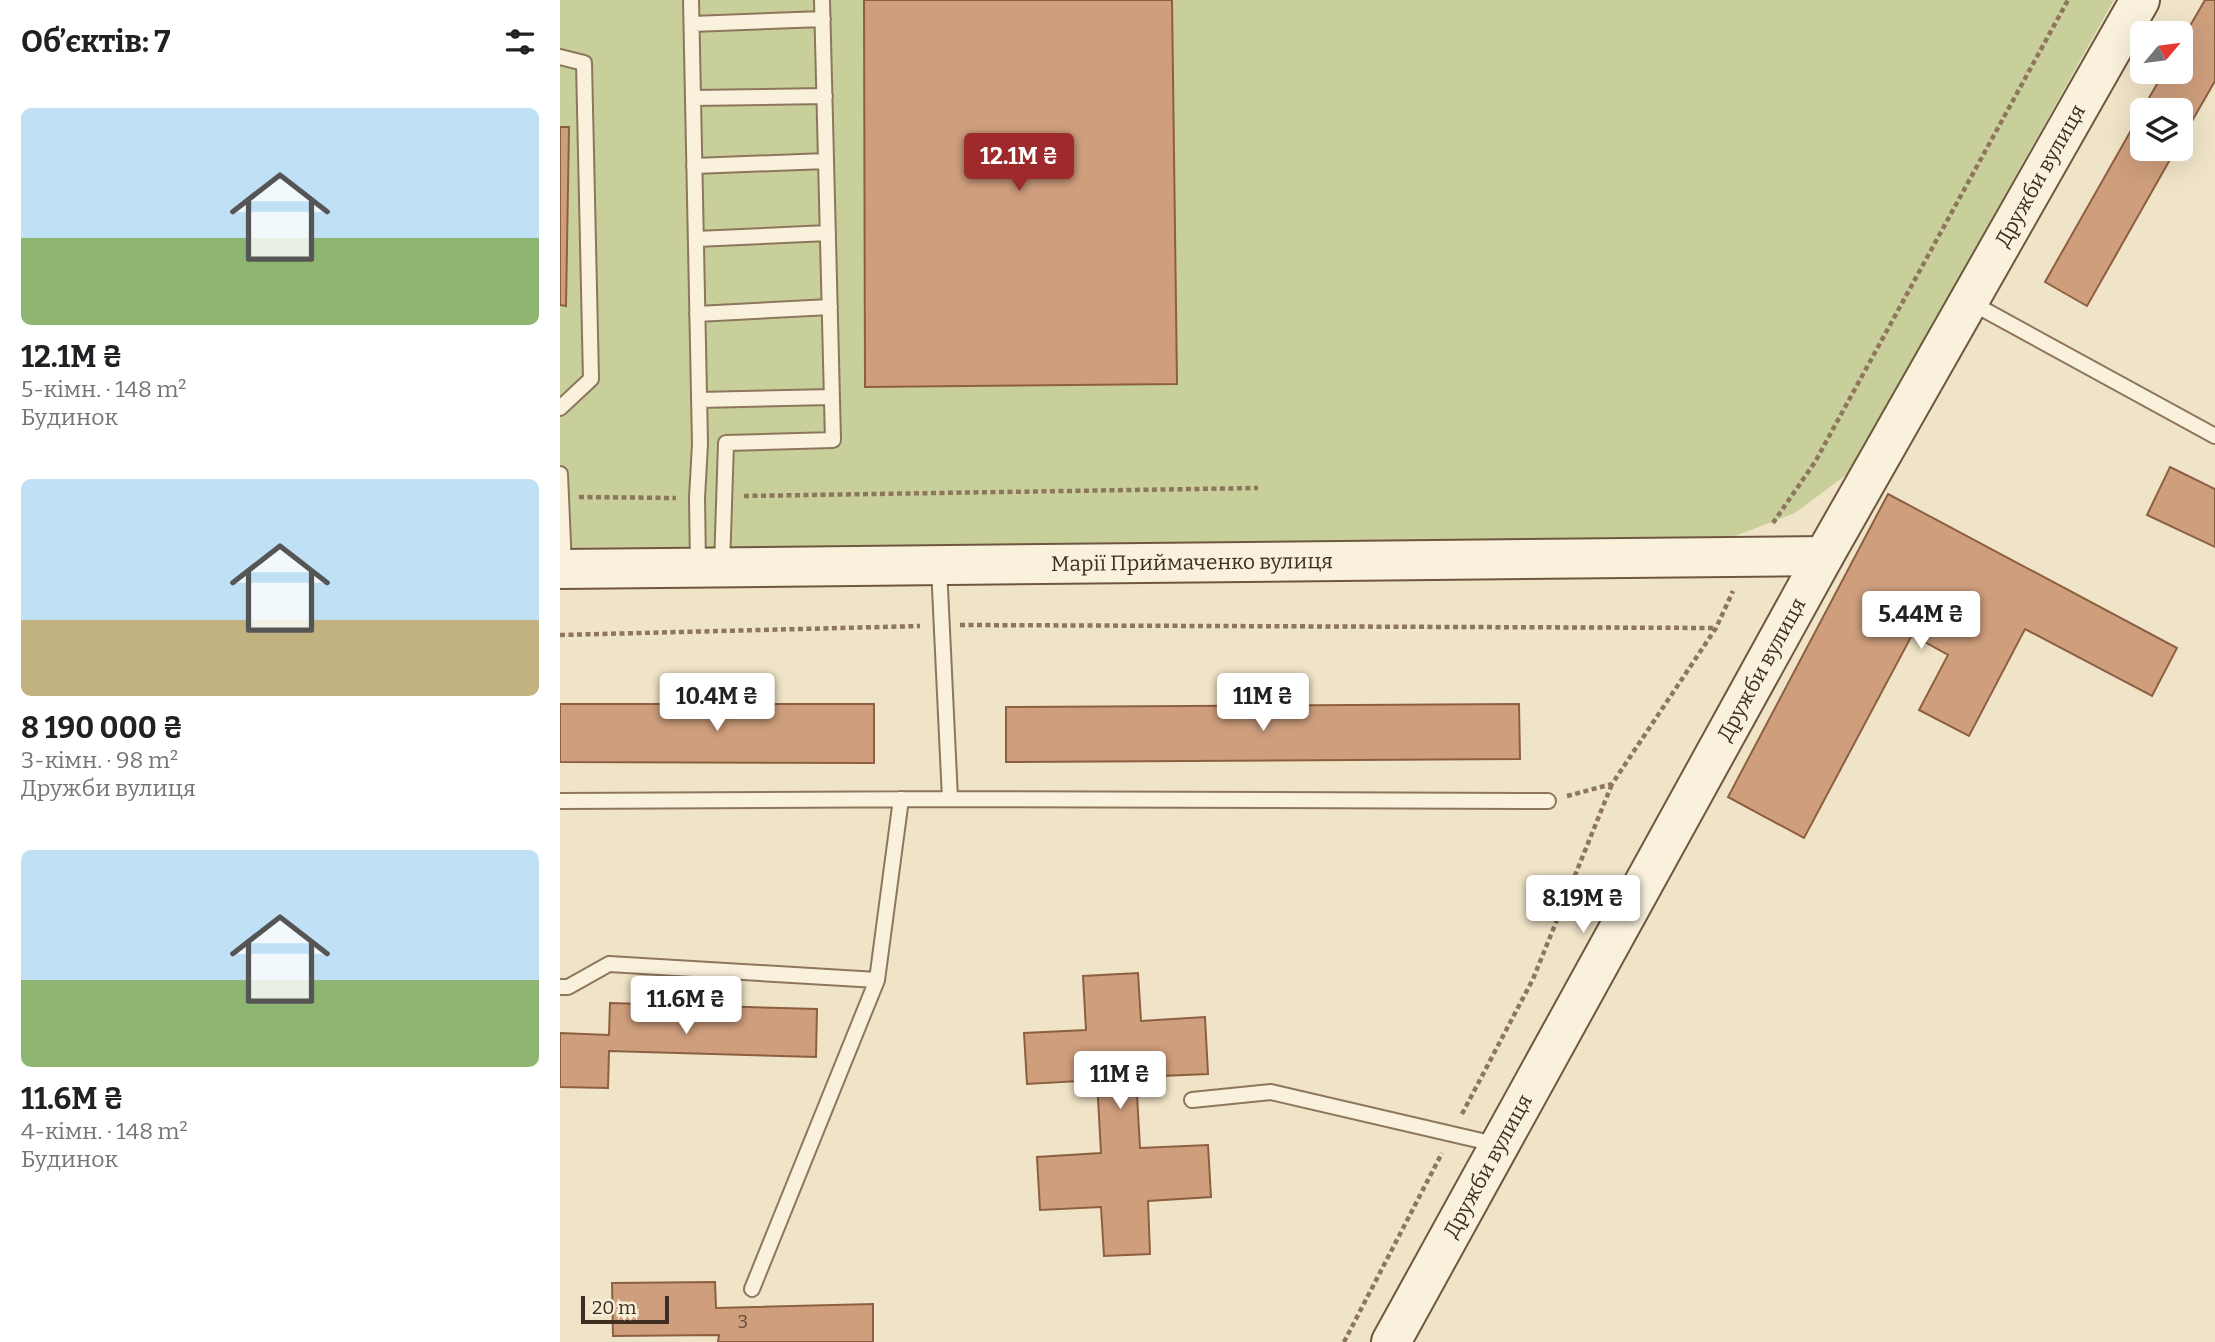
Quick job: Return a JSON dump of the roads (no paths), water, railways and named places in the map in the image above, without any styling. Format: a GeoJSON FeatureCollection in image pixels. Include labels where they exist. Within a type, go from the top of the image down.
{"type":"FeatureCollection","features":[{"type":"Feature","properties":{"kind":"street","name":"Дружби вулиця"},"geometry":{"type":"LineString","coordinates":[[1391,1342],[1824,556],[2140,0]]}},
{"type":"Feature","properties":{"kind":"street","name":"Марії Приймаченко вулиця"},"geometry":{"type":"LineString","coordinates":[[562,568],[939,567],[1824,556]]}},
{"type":"Feature","properties":{"kind":"lane"},"geometry":{"type":"LineString","coordinates":[[691,0],[701,444],[697,498],[710,568]]}},
{"type":"Feature","properties":{"kind":"lane"},"geometry":{"type":"LineString","coordinates":[[701,444],[833,440],[822,0]]}},
{"type":"Feature","properties":{"kind":"lane"},"geometry":{"type":"LineString","coordinates":[[692,24],[822,19]]}},
{"type":"Feature","properties":{"kind":"lane"},"geometry":{"type":"LineString","coordinates":[[560,57],[584,63],[592,379],[560,408]]}},
{"type":"Feature","properties":{"kind":"lane"},"geometry":{"type":"LineString","coordinates":[[693,98],[825,96]]}},
{"type":"Feature","properties":{"kind":"lane"},"geometry":{"type":"LineString","coordinates":[[694,166],[826,161]]}},
{"type":"Feature","properties":{"kind":"lane"},"geometry":{"type":"LineString","coordinates":[[696,239],[828,233]]}},
{"type":"Feature","properties":{"kind":"lane"},"geometry":{"type":"LineString","coordinates":[[1969,302],[2215,436]]}},
{"type":"Feature","properties":{"kind":"lane"},"geometry":{"type":"LineString","coordinates":[[697,314],[830,307]]}},
{"type":"Feature","properties":{"kind":"lane"},"geometry":{"type":"LineString","coordinates":[[699,400],[832,397]]}},
{"type":"Feature","properties":{"kind":"lane"},"geometry":{"type":"LineString","coordinates":[[710,568],[725,497],[726,443]]}},
{"type":"Feature","properties":{"kind":"lane"},"geometry":{"type":"LineString","coordinates":[[560,474],[562,568]]}},
{"type":"Feature","properties":{"kind":"lane"},"geometry":{"type":"LineString","coordinates":[[939,567],[950,799]]}},
{"type":"Feature","properties":{"kind":"lane"},"geometry":{"type":"LineString","coordinates":[[752,1289],[877,980],[901,799]]}},
{"type":"Feature","properties":{"kind":"lane"},"geometry":{"type":"LineString","coordinates":[[560,801],[1548,801]]}},
{"type":"Feature","properties":{"kind":"lane"},"geometry":{"type":"LineString","coordinates":[[560,987],[568,987],[609,964],[877,980]]}},
{"type":"Feature","properties":{"kind":"lane"},"geometry":{"type":"LineString","coordinates":[[1192,1100],[1271,1092],[1500,1145]]}}]}
